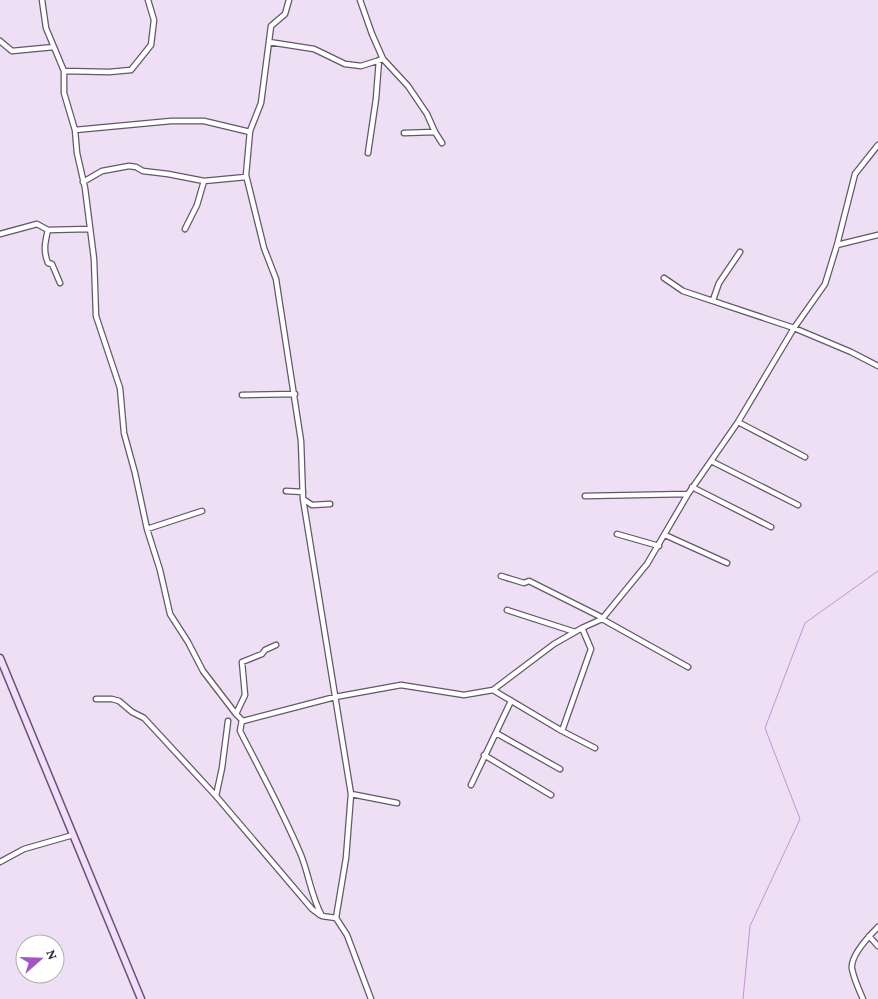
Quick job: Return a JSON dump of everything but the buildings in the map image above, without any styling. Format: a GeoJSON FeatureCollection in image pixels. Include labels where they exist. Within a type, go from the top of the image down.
{"type":"FeatureCollection","features":[{"type":"Feature","properties":{"kind":"main road"},"geometry":{"type":"LineString","coordinates":[[0,658],[141,999]]}},
{"type":"Feature","properties":{"kind":"street"},"geometry":{"type":"LineString","coordinates":[[42,0],[46,28],[64,71],[64,94],[75,130],[77,153],[85,188],[94,259],[96,316],[120,388],[124,433],[170,614],[188,642],[202,670],[242,721]]}},
{"type":"Feature","properties":{"kind":"street"},"geometry":{"type":"LineString","coordinates":[[64,71],[109,72],[131,70],[151,44],[154,20],[148,0]]}},
{"type":"Feature","properties":{"kind":"street"},"geometry":{"type":"LineString","coordinates":[[289,0],[285,14],[271,26],[261,104],[250,132],[246,177],[264,248],[276,280],[301,441],[303,499],[351,794],[346,858],[336,918],[347,934],[372,999]]}},
{"type":"Feature","properties":{"kind":"street"},"geometry":{"type":"LineString","coordinates":[[360,0],[381,59],[413,93],[427,114],[442,143]]}},
{"type":"Feature","properties":{"kind":"street"},"geometry":{"type":"LineString","coordinates":[[0,41],[12,51],[54,47]]}},
{"type":"Feature","properties":{"kind":"street"},"geometry":{"type":"LineString","coordinates":[[268,42],[314,49],[345,64],[361,66],[381,59]]}},
{"type":"Feature","properties":{"kind":"street"},"geometry":{"type":"LineString","coordinates":[[368,153],[381,59]]}},
{"type":"Feature","properties":{"kind":"street"},"geometry":{"type":"LineString","coordinates":[[75,130],[171,121],[204,121],[250,132]]}},
{"type":"Feature","properties":{"kind":"street"},"geometry":{"type":"LineString","coordinates":[[404,133],[435,132]]}},
{"type":"Feature","properties":{"kind":"street"},"geometry":{"type":"LineString","coordinates":[[242,721],[335,697],[401,685],[464,695],[493,690],[554,644],[603,618],[647,564],[659,546],[688,494],[738,422],[794,328],[824,284],[837,245],[854,174],[878,145]]}},
{"type":"Feature","properties":{"kind":"street"},"geometry":{"type":"LineString","coordinates":[[83,182],[102,172],[129,166],[136,166],[142,171],[204,181],[246,177]]}},
{"type":"Feature","properties":{"kind":"street"},"geometry":{"type":"LineString","coordinates":[[185,229],[197,205],[204,181]]}},
{"type":"Feature","properties":{"kind":"street"},"geometry":{"type":"LineString","coordinates":[[0,234],[38,224],[48,230],[90,229]]}},
{"type":"Feature","properties":{"kind":"street"},"geometry":{"type":"LineString","coordinates":[[48,230],[44,247],[46,261],[52,264],[60,283]]}},
{"type":"Feature","properties":{"kind":"street"},"geometry":{"type":"LineString","coordinates":[[837,245],[878,235]]}},
{"type":"Feature","properties":{"kind":"street"},"geometry":{"type":"LineString","coordinates":[[712,300],[719,283],[740,252]]}},
{"type":"Feature","properties":{"kind":"street"},"geometry":{"type":"LineString","coordinates":[[664,278],[683,290],[794,328],[851,352],[878,366]]}},
{"type":"Feature","properties":{"kind":"street"},"geometry":{"type":"LineString","coordinates":[[242,395],[295,394]]}},
{"type":"Feature","properties":{"kind":"street"},"geometry":{"type":"LineString","coordinates":[[738,422],[805,457]]}},
{"type":"Feature","properties":{"kind":"street"},"geometry":{"type":"LineString","coordinates":[[711,461],[798,505]]}},
{"type":"Feature","properties":{"kind":"street"},"geometry":{"type":"LineString","coordinates":[[692,488],[771,526]]}},
{"type":"Feature","properties":{"kind":"street"},"geometry":{"type":"LineString","coordinates":[[286,491],[302,492]]}},
{"type":"Feature","properties":{"kind":"street"},"geometry":{"type":"LineString","coordinates":[[585,496],[688,494]]}},
{"type":"Feature","properties":{"kind":"street"},"geometry":{"type":"LineString","coordinates":[[303,499],[312,505],[330,504]]}},
{"type":"Feature","properties":{"kind":"street"},"geometry":{"type":"LineString","coordinates":[[147,529],[202,511]]}},
{"type":"Feature","properties":{"kind":"street"},"geometry":{"type":"LineString","coordinates":[[617,534],[659,546]]}},
{"type":"Feature","properties":{"kind":"street"},"geometry":{"type":"LineString","coordinates":[[665,535],[727,563]]}},
{"type":"Feature","properties":{"kind":"street"},"geometry":{"type":"LineString","coordinates":[[501,576],[524,583],[529,581],[603,618],[688,667]]}},
{"type":"Feature","properties":{"kind":"street"},"geometry":{"type":"LineString","coordinates":[[507,610],[575,632]]}},
{"type":"Feature","properties":{"kind":"street"},"geometry":{"type":"LineString","coordinates":[[562,731],[591,649],[582,628]]}},
{"type":"Feature","properties":{"kind":"street"},"geometry":{"type":"LineString","coordinates":[[236,714],[245,695],[242,662],[276,646]]}},
{"type":"Feature","properties":{"kind":"street"},"geometry":{"type":"LineString","coordinates":[[493,690],[562,731],[595,748]]}},
{"type":"Feature","properties":{"kind":"street"},"geometry":{"type":"LineString","coordinates":[[96,699],[119,701],[132,712],[144,718],[216,796],[312,909],[322,916],[336,918]]}},
{"type":"Feature","properties":{"kind":"street"},"geometry":{"type":"LineString","coordinates":[[471,785],[511,701]]}},
{"type":"Feature","properties":{"kind":"street"},"geometry":{"type":"LineString","coordinates":[[216,796],[222,768],[228,721]]}},
{"type":"Feature","properties":{"kind":"street"},"geometry":{"type":"LineString","coordinates":[[242,721],[239,728],[240,731],[276,800],[300,853],[315,904],[322,916]]}},
{"type":"Feature","properties":{"kind":"street"},"geometry":{"type":"LineString","coordinates":[[496,732],[560,769]]}},
{"type":"Feature","properties":{"kind":"street"},"geometry":{"type":"LineString","coordinates":[[484,755],[551,796]]}},
{"type":"Feature","properties":{"kind":"street"},"geometry":{"type":"LineString","coordinates":[[351,794],[397,803]]}},
{"type":"Feature","properties":{"kind":"street"},"geometry":{"type":"LineString","coordinates":[[0,862],[24,849],[73,835]]}},
{"type":"Feature","properties":{"kind":"street"},"geometry":{"type":"LineString","coordinates":[[863,999],[852,970],[852,962],[869,936],[878,927]]}},
{"type":"Feature","properties":{"kind":"street"},"geometry":{"type":"LineString","coordinates":[[869,936],[878,946]]}},
{"type":"Feature","properties":{"kind":"waterway"},"geometry":{"type":"LineString","coordinates":[[743,999],[750,926],[800,819],[765,728],[805,623],[878,571]]}}]}
